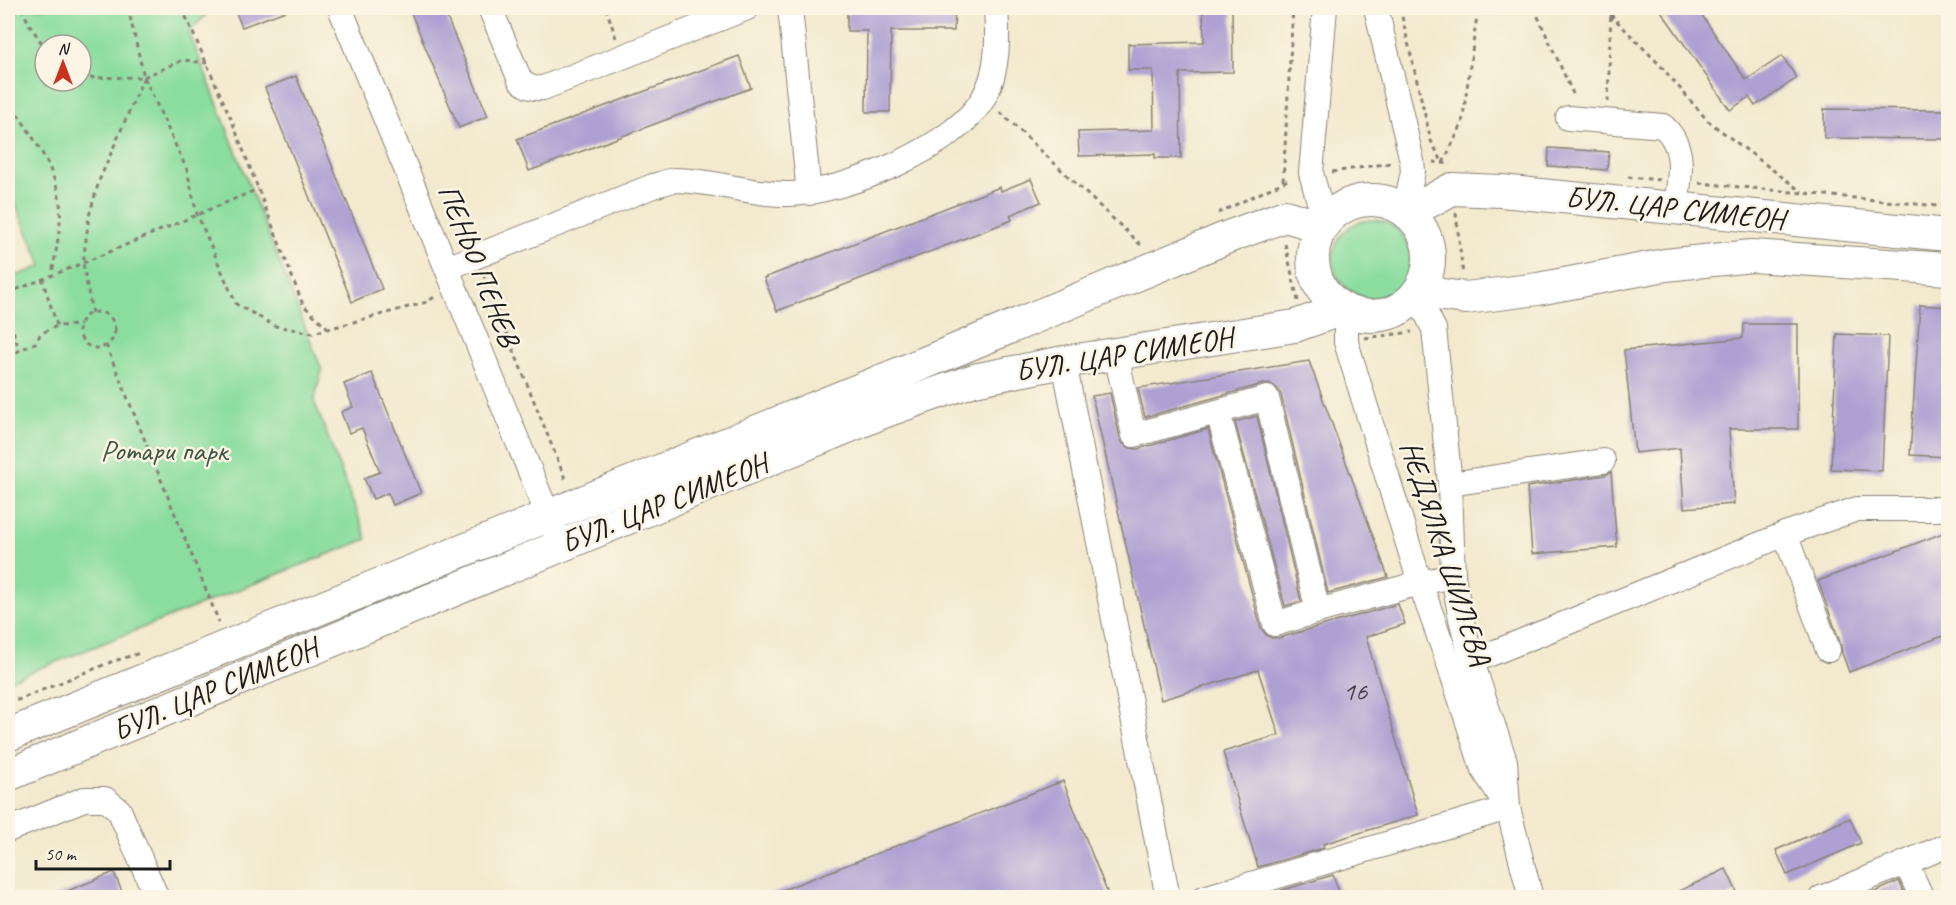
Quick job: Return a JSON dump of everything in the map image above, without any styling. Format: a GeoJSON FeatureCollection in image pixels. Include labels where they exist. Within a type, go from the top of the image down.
{"type":"FeatureCollection","features":[{"type":"Feature","properties":{"kind":"main road","name":"БУЛ. ЦАР СИМЕОН"},"geometry":{"type":"LineString","coordinates":[[1406,212],[1452,189],[1501,191],[1948,235]]}},
{"type":"Feature","properties":{"kind":"main road"},"geometry":{"type":"LineString","coordinates":[[1371,200],[1389,203],[1406,212],[1424,233],[1430,259],[1427,276],[1418,293],[1402,308],[1384,315],[1364,316],[1344,309],[1330,299],[1321,287],[1315,272],[1313,256],[1316,241],[1324,225],[1338,210],[1354,203],[1371,200]]}},
{"type":"Feature","properties":{"kind":"main road","name":"БУЛ. ЦАР СИМЕОН"},"geometry":{"type":"LineString","coordinates":[[8,735],[893,376],[1228,237],[1285,216],[1324,225]]}},
{"type":"Feature","properties":{"kind":"main road","name":"БУЛ. ЦАР СИМЕОН"},"geometry":{"type":"LineString","coordinates":[[1418,293],[1466,298],[1538,289],[1665,265],[1752,256],[1948,269]]}},
{"type":"Feature","properties":{"kind":"main road","name":"БУЛ. ЦАР СИМЕОН"},"geometry":{"type":"LineString","coordinates":[[8,776],[886,411],[974,380],[1064,362],[1295,326],[1344,309]]}},
{"type":"Feature","properties":{"kind":"street","name":"ПЕНЬО ПЕНЕВ"},"geometry":{"type":"LineString","coordinates":[[340,8],[560,546]]}},
{"type":"Feature","properties":{"kind":"street"},"geometry":{"type":"LineString","coordinates":[[490,8],[520,80],[530,88],[543,88],[747,8]]}},
{"type":"Feature","properties":{"kind":"street"},"geometry":{"type":"LineString","coordinates":[[790,8],[809,193]]}},
{"type":"Feature","properties":{"kind":"street"},"geometry":{"type":"LineString","coordinates":[[450,277],[476,256],[653,186],[674,180],[786,195],[809,193],[840,186],[907,160],[956,129],[984,97],[993,73],[997,50],[996,8]]}},
{"type":"Feature","properties":{"kind":"street"},"geometry":{"type":"LineString","coordinates":[[1324,225],[1311,173],[1325,8]]}},
{"type":"Feature","properties":{"kind":"street"},"geometry":{"type":"LineString","coordinates":[[1376,8],[1412,160],[1413,171],[1406,212]]}},
{"type":"Feature","properties":{"kind":"street"},"geometry":{"type":"LineString","coordinates":[[1576,119],[1663,126],[1672,135],[1680,160],[1676,208]]}},
{"type":"Feature","properties":{"kind":"street","name":"НЕДЯЛКА ШИЛЕВА"},"geometry":{"type":"LineString","coordinates":[[1418,293],[1434,329],[1450,484],[1453,576],[1461,619],[1462,666]]}},
{"type":"Feature","properties":{"kind":"street","name":"НЕДЯЛКА ШИЛЕВА"},"geometry":{"type":"LineString","coordinates":[[1344,309],[1346,342],[1420,583],[1462,666],[1505,761],[1508,808],[1528,895]]}},
{"type":"Feature","properties":{"kind":"street"},"geometry":{"type":"LineString","coordinates":[[1116,355],[1134,435],[1266,399],[1318,611]]}},
{"type":"Feature","properties":{"kind":"street"},"geometry":{"type":"LineString","coordinates":[[1064,362],[1168,897]]}},
{"type":"Feature","properties":{"kind":"street"},"geometry":{"type":"LineString","coordinates":[[1218,412],[1275,624],[1420,583],[1453,576]]}},
{"type":"Feature","properties":{"kind":"street"},"geometry":{"type":"LineString","coordinates":[[1450,484],[1603,461]]}},
{"type":"Feature","properties":{"kind":"street"},"geometry":{"type":"LineString","coordinates":[[1462,666],[1785,534],[1857,508],[1948,509]]}},
{"type":"Feature","properties":{"kind":"street"},"geometry":{"type":"LineString","coordinates":[[1785,534],[1828,650]]}},
{"type":"Feature","properties":{"kind":"street"},"geometry":{"type":"LineString","coordinates":[[8,830],[84,799],[105,799],[119,810],[156,897]]}},
{"type":"Feature","properties":{"kind":"street"},"geometry":{"type":"LineString","coordinates":[[1204,897],[1508,808]]}},
{"type":"Feature","properties":{"kind":"street"},"geometry":{"type":"LineString","coordinates":[[1821,897],[1948,845]]}},
{"type":"Feature","properties":{"kind":"street"},"geometry":{"type":"LineString","coordinates":[[1906,863],[1922,897]]}},
{"type":"Feature","properties":{"kind":"path"},"geometry":{"type":"LineString","coordinates":[[22,8],[35,33]]}},
{"type":"Feature","properties":{"kind":"path"},"geometry":{"type":"LineString","coordinates":[[128,8],[144,77],[187,170],[197,214],[236,304],[275,326],[313,333],[427,302],[450,277]]}},
{"type":"Feature","properties":{"kind":"path"},"geometry":{"type":"LineString","coordinates":[[182,8],[232,121],[303,305],[328,329]]}},
{"type":"Feature","properties":{"kind":"path"},"geometry":{"type":"LineString","coordinates":[[606,8],[622,57]]}},
{"type":"Feature","properties":{"kind":"path"},"geometry":{"type":"LineString","coordinates":[[1283,181],[1293,8]]}},
{"type":"Feature","properties":{"kind":"path"},"geometry":{"type":"LineString","coordinates":[[1400,8],[1431,141],[1443,163],[1462,124],[1478,8]]}},
{"type":"Feature","properties":{"kind":"path"},"geometry":{"type":"LineString","coordinates":[[1534,8],[1577,102],[1576,119],[1607,106],[1611,8]]}},
{"type":"Feature","properties":{"kind":"path"},"geometry":{"type":"LineString","coordinates":[[1604,8],[1659,64],[1708,121],[1802,192]]}},
{"type":"Feature","properties":{"kind":"path"},"geometry":{"type":"LineString","coordinates":[[93,79],[144,77],[183,60],[207,63]]}},
{"type":"Feature","properties":{"kind":"path"},"geometry":{"type":"LineString","coordinates":[[92,313],[83,263],[89,216],[99,181],[144,77]]}},
{"type":"Feature","properties":{"kind":"path"},"geometry":{"type":"LineString","coordinates":[[984,97],[1142,246]]}},
{"type":"Feature","properties":{"kind":"path"},"geometry":{"type":"LineString","coordinates":[[8,99],[46,160],[60,198],[52,275]]}},
{"type":"Feature","properties":{"kind":"path"},"geometry":{"type":"LineString","coordinates":[[1337,171],[1401,162]]}},
{"type":"Feature","properties":{"kind":"path"},"geometry":{"type":"LineString","coordinates":[[8,293],[258,189]]}},
{"type":"Feature","properties":{"kind":"path"},"geometry":{"type":"LineString","coordinates":[[1456,211],[1463,275]]}},
{"type":"Feature","properties":{"kind":"path"},"geometry":{"type":"LineString","coordinates":[[1285,244],[1299,303]]}},
{"type":"Feature","properties":{"kind":"path"},"geometry":{"type":"LineString","coordinates":[[476,256],[566,481]]}},
{"type":"Feature","properties":{"kind":"path"},"geometry":{"type":"LineString","coordinates":[[42,278],[57,326]]}},
{"type":"Feature","properties":{"kind":"path"},"geometry":{"type":"LineString","coordinates":[[92,313],[104,313],[112,320],[114,337],[106,345],[94,347],[84,342],[79,330],[80,325],[83,319],[92,313]]}},
{"type":"Feature","properties":{"kind":"path"},"geometry":{"type":"LineString","coordinates":[[8,314],[19,351]]}},
{"type":"Feature","properties":{"kind":"path"},"geometry":{"type":"LineString","coordinates":[[8,356],[37,342],[40,334],[57,326],[80,325]]}},
{"type":"Feature","properties":{"kind":"path"},"geometry":{"type":"LineString","coordinates":[[1364,338],[1419,331]]}},
{"type":"Feature","properties":{"kind":"path"},"geometry":{"type":"LineString","coordinates":[[106,345],[219,622]]}},
{"type":"Feature","properties":{"kind":"path"},"geometry":{"type":"LineString","coordinates":[[8,695],[18,699]]}},
{"type":"Feature","properties":{"kind":"green space","name":"Ротари парк"},"geometry":{"type":"Polygon","coordinates":[[[8,8],[213,8],[189,32],[322,370],[314,401],[367,539],[8,681],[8,279],[42,266],[8,187],[8,8]]]}},
{"type":"Feature","properties":{"kind":"green space"},"geometry":{"type":"Polygon","coordinates":[[[1372,220],[1387,223],[1400,231],[1408,244],[1411,259],[1408,274],[1400,287],[1387,295],[1372,298],[1357,295],[1344,287],[1336,274],[1333,259],[1336,244],[1344,231],[1357,223],[1372,220]]]}},
{"type":"Feature","properties":{"kind":"building"},"geometry":{"type":"Polygon","coordinates":[[[234,8],[290,8],[291,9],[242,27],[234,8]]]}},
{"type":"Feature","properties":{"kind":"building"},"geometry":{"type":"Polygon","coordinates":[[[409,8],[443,8],[488,116],[459,128],[409,8]]]}},
{"type":"Feature","properties":{"kind":"building"},"geometry":{"type":"Polygon","coordinates":[[[847,8],[955,8],[954,31],[891,31],[890,112],[866,112],[867,31],[847,31],[847,8]]]}},
{"type":"Feature","properties":{"kind":"building"},"geometry":{"type":"Polygon","coordinates":[[[1203,8],[1232,8],[1233,72],[1180,73],[1181,158],[1155,158],[1155,154],[1079,156],[1078,132],[1154,130],[1153,70],[1128,70],[1128,44],[1204,42],[1203,8]]]}},
{"type":"Feature","properties":{"kind":"building"},"geometry":{"type":"Polygon","coordinates":[[[1659,8],[1697,8],[1746,80],[1782,56],[1797,78],[1755,106],[1749,97],[1730,110],[1659,8]]]}},
{"type":"Feature","properties":{"kind":"building"},"geometry":{"type":"Polygon","coordinates":[[[739,56],[751,88],[529,171],[517,139],[739,56]]]}},
{"type":"Feature","properties":{"kind":"building"},"geometry":{"type":"Polygon","coordinates":[[[296,76],[382,289],[352,302],[265,88],[296,76]]]}},
{"type":"Feature","properties":{"kind":"building"},"geometry":{"type":"Polygon","coordinates":[[[1824,109],[1948,110],[1948,139],[1824,138],[1824,109]]]}},
{"type":"Feature","properties":{"kind":"building"},"geometry":{"type":"Polygon","coordinates":[[[1549,148],[1609,152],[1607,170],[1548,166],[1549,148]]]}},
{"type":"Feature","properties":{"kind":"building"},"geometry":{"type":"Polygon","coordinates":[[[1031,179],[1041,202],[1010,215],[1012,220],[777,311],[764,278],[1000,187],[1001,191],[1031,179]]]}},
{"type":"Feature","properties":{"kind":"building"},"geometry":{"type":"Polygon","coordinates":[[[1920,305],[1948,307],[1948,457],[1910,455],[1920,305]]]}},
{"type":"Feature","properties":{"kind":"building"},"geometry":{"type":"Polygon","coordinates":[[[1744,324],[1798,324],[1798,429],[1729,429],[1734,504],[1684,508],[1680,448],[1635,453],[1624,350],[1743,338],[1744,324]]]}},
{"type":"Feature","properties":{"kind":"building"},"geometry":{"type":"Polygon","coordinates":[[[1837,334],[1888,336],[1882,471],[1831,469],[1837,334]]]}},
{"type":"Feature","properties":{"kind":"building"},"geometry":{"type":"Polygon","coordinates":[[[1309,361],[1388,577],[1328,593],[1278,389],[1271,384],[1263,384],[1145,417],[1138,388],[1309,361]]]}},
{"type":"Feature","properties":{"kind":"building"},"geometry":{"type":"Polygon","coordinates":[[[372,373],[421,493],[393,505],[388,493],[373,499],[364,478],[380,472],[362,428],[349,433],[341,412],[353,407],[344,384],[372,373]]]}},
{"type":"Feature","properties":{"kind":"building"},"geometry":{"type":"Polygon","coordinates":[[[1110,393],[1120,438],[1123,444],[1130,448],[1138,449],[1208,429],[1261,628],[1266,635],[1279,638],[1398,604],[1405,624],[1366,637],[1418,815],[1323,844],[1324,848],[1258,867],[1223,752],[1279,735],[1258,670],[1161,700],[1092,396],[1110,393]]]}},
{"type":"Feature","properties":{"kind":"building"},"geometry":{"type":"Polygon","coordinates":[[[1257,416],[1301,601],[1285,606],[1235,422],[1257,416]]]}},
{"type":"Feature","properties":{"kind":"building"},"geometry":{"type":"Polygon","coordinates":[[[1611,472],[1617,547],[1532,554],[1527,487],[1605,475],[1611,472]]]}},
{"type":"Feature","properties":{"kind":"building"},"geometry":{"type":"Polygon","coordinates":[[[1948,531],[1948,634],[1849,672],[1818,581],[1948,531]]]}},
{"type":"Feature","properties":{"kind":"building"},"geometry":{"type":"Polygon","coordinates":[[[1063,781],[1109,897],[767,897],[767,896],[1063,781]]]}},
{"type":"Feature","properties":{"kind":"building"},"geometry":{"type":"Polygon","coordinates":[[[1850,818],[1861,843],[1787,875],[1776,850],[1850,818]]]}},
{"type":"Feature","properties":{"kind":"building"},"geometry":{"type":"Polygon","coordinates":[[[1726,869],[1737,892],[1726,897],[1666,897],[1726,869]]]}},
{"type":"Feature","properties":{"kind":"building"},"geometry":{"type":"Polygon","coordinates":[[[114,872],[124,897],[53,897],[114,872]]]}},
{"type":"Feature","properties":{"kind":"building"},"geometry":{"type":"Polygon","coordinates":[[[1333,875],[1341,897],[1267,897],[1266,895],[1333,875]]]}},
{"type":"Feature","properties":{"kind":"building"},"geometry":{"type":"Polygon","coordinates":[[[1899,881],[1906,897],[1864,897],[1899,881]]]}}]}
